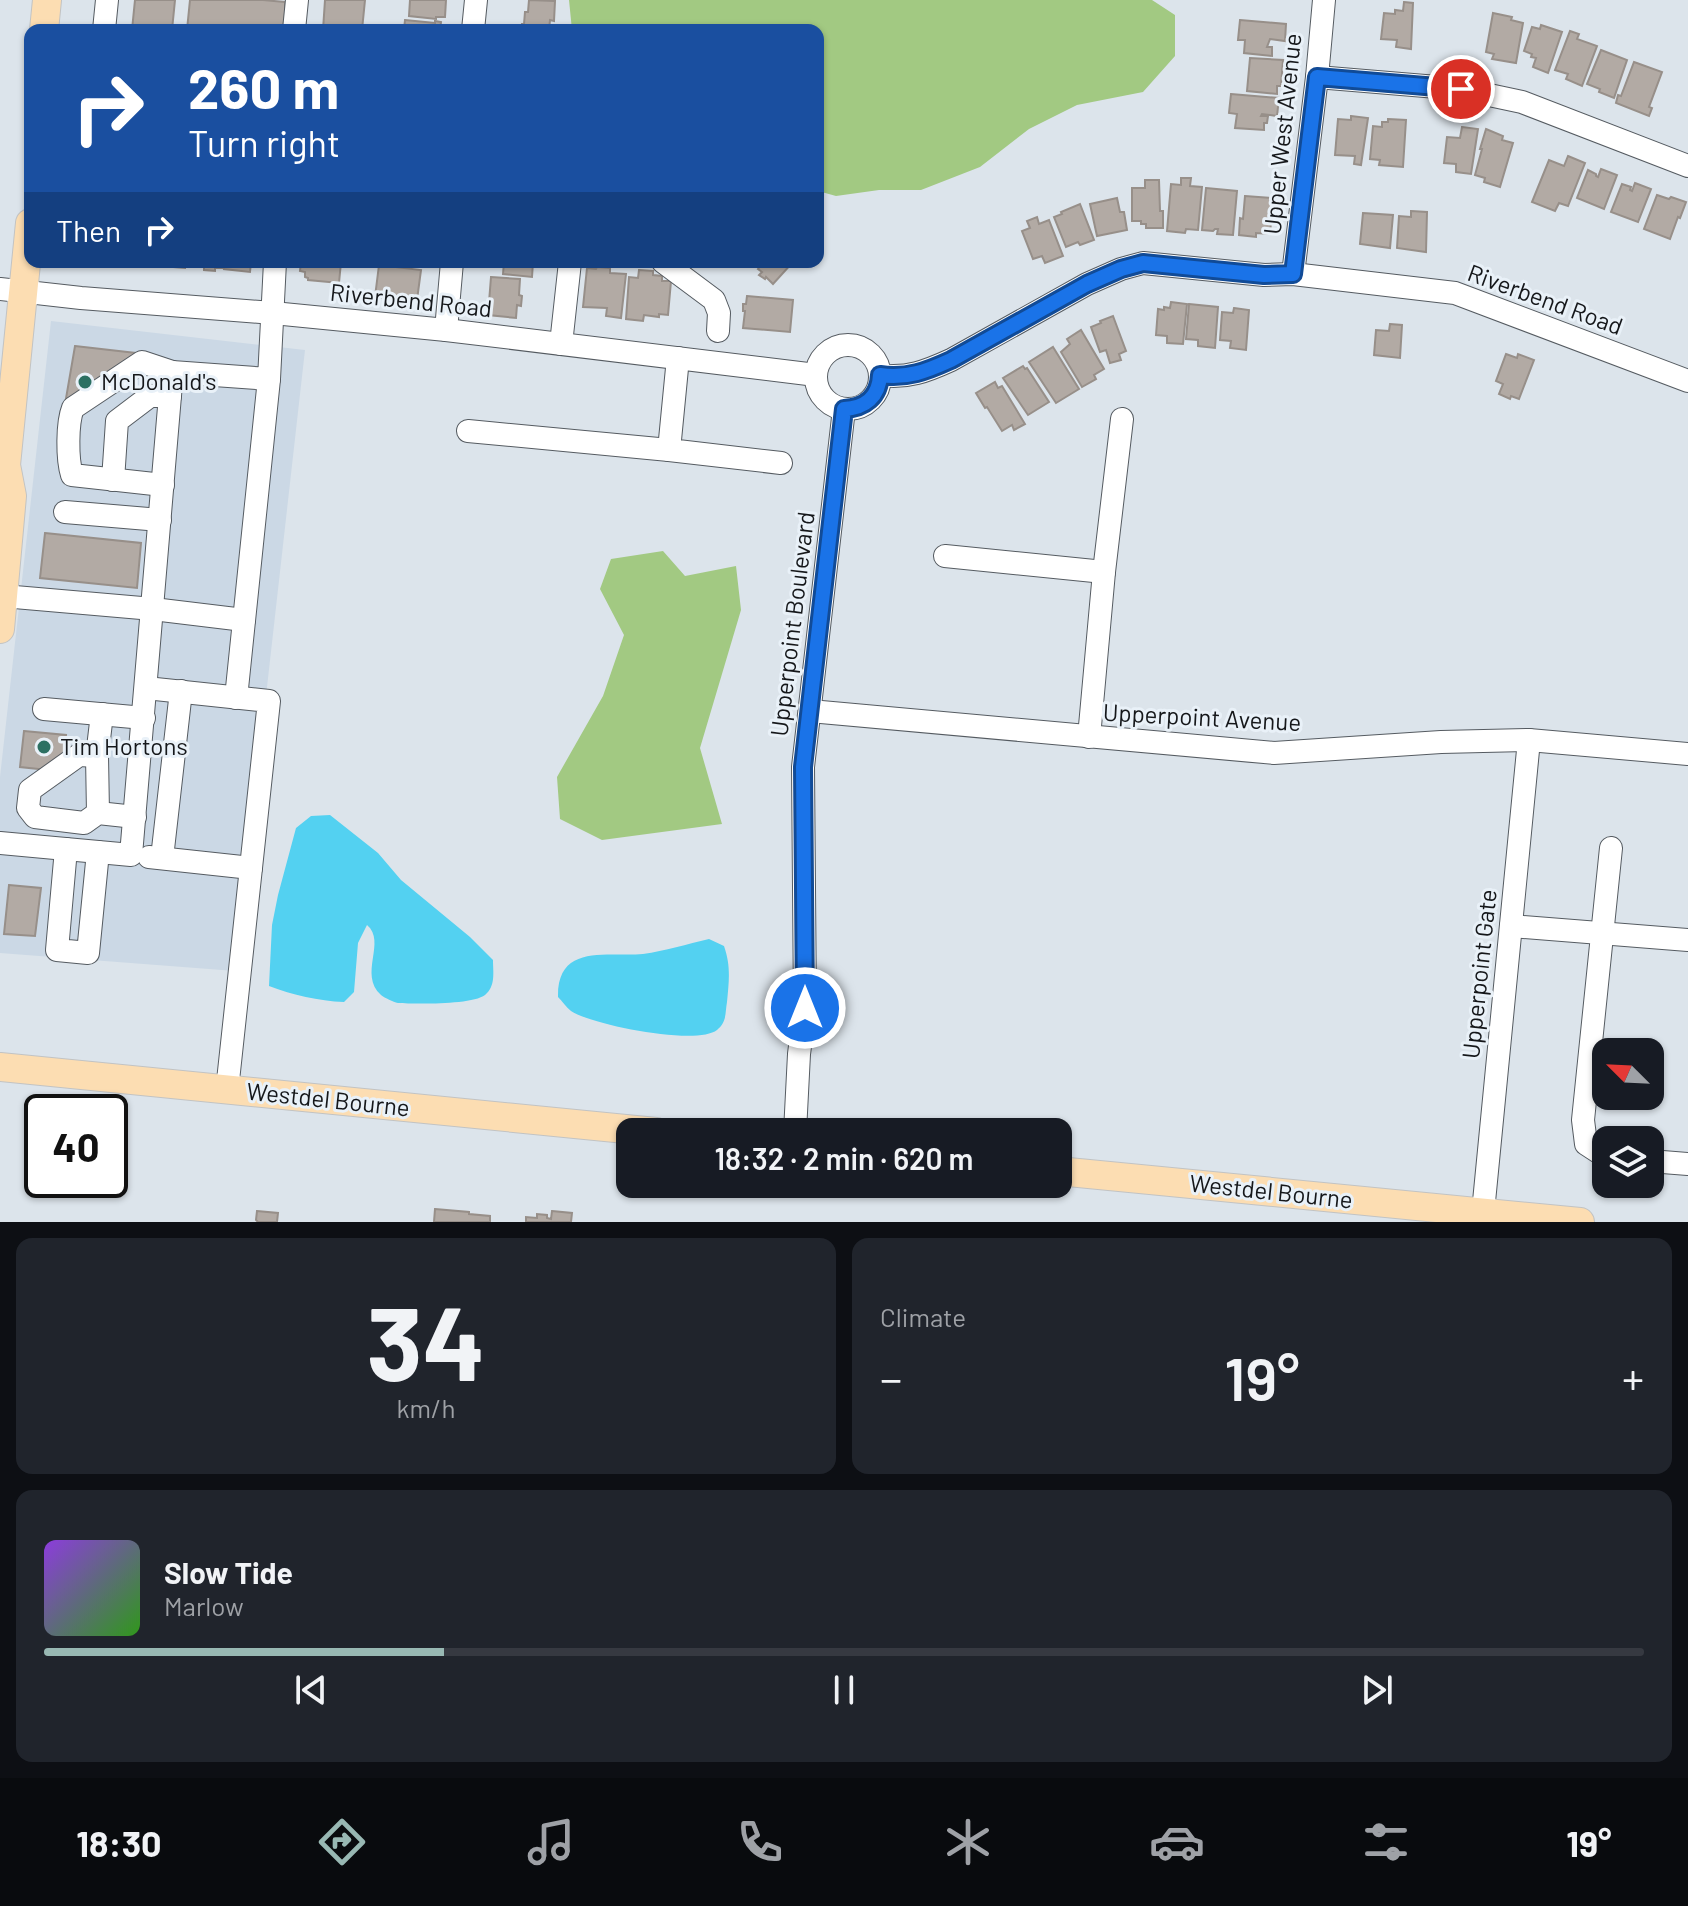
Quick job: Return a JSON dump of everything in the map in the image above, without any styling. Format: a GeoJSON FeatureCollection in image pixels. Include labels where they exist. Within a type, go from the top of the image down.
{"type":"FeatureCollection","features":[{"type":"Feature","properties":{"kind":"main road"},"geometry":{"type":"LineString","coordinates":[[45,24],[47,0]]}},
{"type":"Feature","properties":{"kind":"main road"},"geometry":{"type":"LineString","coordinates":[[0,629],[12,496],[3,471],[12,290],[24,245]]}},
{"type":"Feature","properties":{"kind":"main road","name":"Westdel Bourne"},"geometry":{"type":"LineString","coordinates":[[0,1067],[616,1128]]}},
{"type":"Feature","properties":{"kind":"main road","name":"Westdel Bourne"},"geometry":{"type":"LineString","coordinates":[[1072,1172],[1580,1222]]}},
{"type":"Feature","properties":{"kind":"street"},"geometry":{"type":"LineString","coordinates":[[105,24],[107,0]]}},
{"type":"Feature","properties":{"kind":"street"},"geometry":{"type":"LineString","coordinates":[[295,24],[297,0]]}},
{"type":"Feature","properties":{"kind":"street"},"geometry":{"type":"LineString","coordinates":[[474,24],[476,0]]}},
{"type":"Feature","properties":{"kind":"street","name":"Upper West Avenue"},"geometry":{"type":"LineString","coordinates":[[1293,274],[1324,0]]}},
{"type":"Feature","properties":{"kind":"street"},"geometry":{"type":"LineString","coordinates":[[1317,77],[1461,89],[1522,102],[1688,166]]}},
{"type":"Feature","properties":{"kind":"street","name":"Riverbend Road"},"geometry":{"type":"LineString","coordinates":[[880,375],[902,377],[934,368],[1087,284],[1143,263],[1264,275],[1293,274],[1455,293],[1688,381]]}},
{"type":"Feature","properties":{"kind":"street"},"geometry":{"type":"LineString","coordinates":[[236,698],[269,379],[275,268]]}},
{"type":"Feature","properties":{"kind":"street"},"geometry":{"type":"LineString","coordinates":[[446,330],[451,268]]}},
{"type":"Feature","properties":{"kind":"street"},"geometry":{"type":"LineString","coordinates":[[561,344],[569,268]]}},
{"type":"Feature","properties":{"kind":"street"},"geometry":{"type":"LineString","coordinates":[[671,268],[714,300],[719,313],[718,331]]}},
{"type":"Feature","properties":{"kind":"street","name":"Riverbend Road"},"geometry":{"type":"LineString","coordinates":[[12,290],[446,330],[816,375]]}},
{"type":"Feature","properties":{"kind":"street"},"geometry":{"type":"LineString","coordinates":[[845,344],[866,349],[877,361],[880,375],[879,387],[862,406],[835,407],[821,396],[817,388],[819,361],[824,354],[845,344]]}},
{"type":"Feature","properties":{"kind":"street"},"geometry":{"type":"LineString","coordinates":[[669,450],[678,358]]}},
{"type":"Feature","properties":{"kind":"street"},"geometry":{"type":"LineString","coordinates":[[163,485],[72,475],[69,466],[70,416],[73,408],[142,362],[172,372],[269,379]]}},
{"type":"Feature","properties":{"kind":"street"},"geometry":{"type":"LineString","coordinates":[[131,855],[172,372]]}},
{"type":"Feature","properties":{"kind":"street"},"geometry":{"type":"LineString","coordinates":[[113,480],[117,421],[150,396],[170,396]]}},
{"type":"Feature","properties":{"kind":"street","name":"Upperpoint Boulevard"},"geometry":{"type":"LineString","coordinates":[[796,1118],[805,1008],[803,767],[844,409]]}},
{"type":"Feature","properties":{"kind":"street"},"geometry":{"type":"LineString","coordinates":[[1089,737],[1122,419]]}},
{"type":"Feature","properties":{"kind":"street"},"geometry":{"type":"LineString","coordinates":[[468,431],[781,463]]}},
{"type":"Feature","properties":{"kind":"street"},"geometry":{"type":"LineString","coordinates":[[65,512],[160,520]]}},
{"type":"Feature","properties":{"kind":"street"},"geometry":{"type":"LineString","coordinates":[[945,556],[1104,572]]}},
{"type":"Feature","properties":{"kind":"street"},"geometry":{"type":"LineString","coordinates":[[3,596],[244,620]]}},
{"type":"Feature","properties":{"kind":"street"},"geometry":{"type":"LineString","coordinates":[[146,688],[269,701],[227,1090]]}},
{"type":"Feature","properties":{"kind":"street"},"geometry":{"type":"LineString","coordinates":[[162,858],[181,691]]}},
{"type":"Feature","properties":{"kind":"street"},"geometry":{"type":"LineString","coordinates":[[44,709],[144,718]]}},
{"type":"Feature","properties":{"kind":"street","name":"Upperpoint Avenue"},"geometry":{"type":"LineString","coordinates":[[810,711],[1274,753],[1441,742],[1529,740],[1688,754]]}},
{"type":"Feature","properties":{"kind":"street"},"geometry":{"type":"LineString","coordinates":[[98,813],[97,756],[102,714]]}},
{"type":"Feature","properties":{"kind":"street","name":"Upperpoint Gate"},"geometry":{"type":"LineString","coordinates":[[1483,1212],[1529,740]]}},
{"type":"Feature","properties":{"kind":"street"},"geometry":{"type":"LineString","coordinates":[[97,756],[79,755],[30,790],[28,808],[35,817],[84,823],[98,813],[135,817]]}},
{"type":"Feature","properties":{"kind":"street"},"geometry":{"type":"LineString","coordinates":[[0,843],[251,868]]}},
{"type":"Feature","properties":{"kind":"street"},"geometry":{"type":"LineString","coordinates":[[1592,1148],[1586,1144],[1583,1120],[1611,848]]}},
{"type":"Feature","properties":{"kind":"street"},"geometry":{"type":"LineString","coordinates":[[66,849],[77,910],[98,852]]}},
{"type":"Feature","properties":{"kind":"street"},"geometry":{"type":"LineString","coordinates":[[1511,926],[1688,940]]}},
{"type":"Feature","properties":{"kind":"street"},"geometry":{"type":"LineString","coordinates":[[1664,1162],[1688,1164]]}},
{"type":"Feature","properties":{"kind":"shaded area"},"geometry":{"type":"Polygon","coordinates":[[[51,321],[305,350],[235,971],[0,953],[0,777],[51,321]]]}},
{"type":"Feature","properties":{"kind":"green space"},"geometry":{"type":"Polygon","coordinates":[[[569,0],[1152,0],[1175,15],[1175,56],[1143,92],[1077,105],[1029,129],[980,167],[921,190],[879,190],[836,196],[824,193],[824,24],[571,24],[569,0]]]}},
{"type":"Feature","properties":{"kind":"green space"},"geometry":{"type":"Polygon","coordinates":[[[663,551],[685,576],[736,566],[741,610],[700,748],[722,824],[602,840],[560,819],[557,777],[603,696],[624,635],[600,589],[611,559],[663,551]]]}},
{"type":"Feature","properties":{"kind":"water"},"geometry":{"type":"Polygon","coordinates":[[[330,815],[378,853],[401,880],[493,960],[492,983],[485,995],[468,1001],[430,1004],[398,1003],[381,995],[372,978],[374,940],[367,925],[358,943],[354,992],[344,1002],[306,997],[269,986],[272,925],[296,828],[311,816],[330,815]]]}},
{"type":"Feature","properties":{"kind":"water"},"geometry":{"type":"Polygon","coordinates":[[[709,939],[724,946],[728,960],[727,1002],[724,1021],[717,1030],[689,1036],[644,1032],[582,1016],[571,1011],[558,997],[560,980],[575,960],[587,956],[651,953],[709,939]]]}},
{"type":"Feature","properties":{"kind":"building"},"geometry":{"type":"Polygon","coordinates":[[[135,0],[175,0],[173,24],[133,24],[135,0]]]}},
{"type":"Feature","properties":{"kind":"building"},"geometry":{"type":"Polygon","coordinates":[[[190,0],[263,0],[285,2],[285,8],[290,8],[290,24],[188,24],[190,0]]]}},
{"type":"Feature","properties":{"kind":"building"},"geometry":{"type":"Polygon","coordinates":[[[325,0],[365,0],[363,24],[323,24],[325,0]]]}},
{"type":"Feature","properties":{"kind":"building"},"geometry":{"type":"Polygon","coordinates":[[[410,0],[446,0],[445,17],[409,16],[410,0]]]}},
{"type":"Feature","properties":{"kind":"building"},"geometry":{"type":"Polygon","coordinates":[[[529,0],[555,1],[554,21],[550,20],[550,24],[524,24],[525,12],[528,12],[529,0]]]}},
{"type":"Feature","properties":{"kind":"building"},"geometry":{"type":"Polygon","coordinates":[[[1404,2],[1413,3],[1411,49],[1396,47],[1397,40],[1381,39],[1384,13],[1403,11],[1404,2]]]}},
{"type":"Feature","properties":{"kind":"building"},"geometry":{"type":"Polygon","coordinates":[[[1493,13],[1523,23],[1516,63],[1492,59],[1494,54],[1486,52],[1493,13]]]}},
{"type":"Feature","properties":{"kind":"building"},"geometry":{"type":"Polygon","coordinates":[[[405,20],[441,22],[441,24],[405,24],[405,20]]]}},
{"type":"Feature","properties":{"kind":"building"},"geometry":{"type":"Polygon","coordinates":[[[1240,20],[1286,24],[1285,41],[1270,39],[1267,47],[1272,47],[1272,56],[1244,53],[1245,40],[1238,40],[1240,20]]]}},
{"type":"Feature","properties":{"kind":"building"},"geometry":{"type":"Polygon","coordinates":[[[1541,25],[1562,32],[1548,73],[1533,67],[1536,58],[1524,51],[1532,27],[1540,29],[1541,25]]]}},
{"type":"Feature","properties":{"kind":"building"},"geometry":{"type":"Polygon","coordinates":[[[1570,31],[1579,34],[1577,39],[1597,46],[1582,86],[1566,79],[1568,74],[1555,70],[1570,31]]]}},
{"type":"Feature","properties":{"kind":"building"},"geometry":{"type":"Polygon","coordinates":[[[1601,50],[1627,60],[1614,98],[1587,84],[1601,50]]]}},
{"type":"Feature","properties":{"kind":"building"},"geometry":{"type":"Polygon","coordinates":[[[1250,58],[1283,60],[1281,86],[1277,86],[1277,94],[1247,91],[1250,58]]]}},
{"type":"Feature","properties":{"kind":"building"},"geometry":{"type":"Polygon","coordinates":[[[1634,62],[1662,72],[1649,107],[1652,108],[1649,116],[1616,103],[1634,62]]]}},
{"type":"Feature","properties":{"kind":"building"},"geometry":{"type":"Polygon","coordinates":[[[1231,94],[1279,98],[1277,116],[1262,114],[1268,116],[1264,130],[1235,128],[1237,114],[1229,113],[1231,94]]]}},
{"type":"Feature","properties":{"kind":"building"},"geometry":{"type":"Polygon","coordinates":[[[1351,116],[1368,118],[1361,165],[1354,164],[1355,156],[1335,155],[1338,119],[1351,120],[1351,116]]]}},
{"type":"Feature","properties":{"kind":"building"},"geometry":{"type":"Polygon","coordinates":[[[1388,119],[1406,120],[1403,167],[1379,165],[1380,160],[1370,159],[1373,126],[1382,127],[1382,122],[1388,122],[1388,119]]]}},
{"type":"Feature","properties":{"kind":"building"},"geometry":{"type":"Polygon","coordinates":[[[1462,127],[1478,129],[1471,174],[1456,172],[1456,164],[1444,163],[1447,137],[1460,138],[1462,127]]]}},
{"type":"Feature","properties":{"kind":"building"},"geometry":{"type":"Polygon","coordinates":[[[1486,129],[1503,136],[1502,140],[1513,143],[1500,187],[1484,182],[1485,178],[1475,175],[1486,129]]]}},
{"type":"Feature","properties":{"kind":"building"},"geometry":{"type":"Polygon","coordinates":[[[1568,156],[1585,163],[1568,206],[1559,203],[1555,211],[1532,202],[1549,160],[1564,166],[1568,156]]]}},
{"type":"Feature","properties":{"kind":"building"},"geometry":{"type":"Polygon","coordinates":[[[1601,169],[1617,175],[1604,209],[1577,198],[1588,170],[1598,177],[1601,169]]]}},
{"type":"Feature","properties":{"kind":"building"},"geometry":{"type":"Polygon","coordinates":[[[1181,178],[1191,178],[1190,186],[1202,187],[1198,230],[1186,229],[1185,233],[1167,231],[1171,184],[1181,185],[1181,178]]]}},
{"type":"Feature","properties":{"kind":"building"},"geometry":{"type":"Polygon","coordinates":[[[1145,180],[1159,180],[1163,228],[1146,228],[1141,221],[1132,221],[1132,188],[1145,188],[1145,180]]]}},
{"type":"Feature","properties":{"kind":"building"},"geometry":{"type":"Polygon","coordinates":[[[1635,183],[1651,189],[1638,222],[1611,212],[1622,184],[1631,187],[1632,191],[1635,183]]]}},
{"type":"Feature","properties":{"kind":"building"},"geometry":{"type":"Polygon","coordinates":[[[1206,188],[1237,191],[1233,235],[1217,234],[1218,229],[1202,230],[1206,188]]]}},
{"type":"Feature","properties":{"kind":"building"},"geometry":{"type":"Polygon","coordinates":[[[1657,195],[1686,202],[1670,239],[1644,229],[1657,195]]]}},
{"type":"Feature","properties":{"kind":"building"},"geometry":{"type":"Polygon","coordinates":[[[1245,196],[1273,198],[1270,234],[1256,233],[1256,237],[1239,235],[1245,196]]]}},
{"type":"Feature","properties":{"kind":"building"},"geometry":{"type":"Polygon","coordinates":[[[1117,198],[1120,212],[1124,212],[1127,230],[1097,236],[1090,204],[1117,198]]]}},
{"type":"Feature","properties":{"kind":"building"},"geometry":{"type":"Polygon","coordinates":[[[1080,204],[1094,240],[1066,247],[1054,217],[1080,204]]]}},
{"type":"Feature","properties":{"kind":"building"},"geometry":{"type":"Polygon","coordinates":[[[1411,211],[1427,212],[1426,252],[1397,248],[1399,216],[1411,217],[1411,211]]]}},
{"type":"Feature","properties":{"kind":"building"},"geometry":{"type":"Polygon","coordinates":[[[1363,213],[1393,215],[1390,248],[1360,244],[1363,213]]]}},
{"type":"Feature","properties":{"kind":"building"},"geometry":{"type":"Polygon","coordinates":[[[1037,217],[1039,224],[1049,220],[1063,256],[1045,263],[1042,256],[1033,259],[1022,231],[1030,228],[1027,221],[1037,217]]]}},
{"type":"Feature","properties":{"kind":"building"},"geometry":{"type":"Polygon","coordinates":[[[224,268],[250,268],[250,272],[224,268]]]}},
{"type":"Feature","properties":{"kind":"building"},"geometry":{"type":"Polygon","coordinates":[[[300,268],[340,268],[339,283],[308,280],[305,272],[300,271],[300,268]]]}},
{"type":"Feature","properties":{"kind":"building"},"geometry":{"type":"Polygon","coordinates":[[[379,268],[421,270],[417,300],[375,297],[379,268]]]}},
{"type":"Feature","properties":{"kind":"building"},"geometry":{"type":"Polygon","coordinates":[[[504,268],[533,268],[532,277],[503,274],[504,268]]]}},
{"type":"Feature","properties":{"kind":"building"},"geometry":{"type":"Polygon","coordinates":[[[587,268],[610,268],[610,273],[626,274],[621,318],[606,316],[607,308],[583,307],[587,268]]]}},
{"type":"Feature","properties":{"kind":"building"},"geometry":{"type":"Polygon","coordinates":[[[788,268],[773,284],[759,275],[762,272],[758,269],[788,268]]]}},
{"type":"Feature","properties":{"kind":"building"},"geometry":{"type":"Polygon","coordinates":[[[639,270],[653,271],[653,275],[662,276],[662,281],[671,281],[668,315],[644,315],[643,321],[626,319],[629,277],[638,278],[639,270]]]}},
{"type":"Feature","properties":{"kind":"building"},"geometry":{"type":"Polygon","coordinates":[[[491,277],[520,279],[521,306],[517,305],[516,318],[488,315],[491,277]]]}},
{"type":"Feature","properties":{"kind":"building"},"geometry":{"type":"Polygon","coordinates":[[[747,296],[793,300],[790,332],[743,328],[743,304],[746,304],[747,296]]]}},
{"type":"Feature","properties":{"kind":"building"},"geometry":{"type":"Polygon","coordinates":[[[1171,302],[1187,304],[1183,344],[1167,343],[1167,336],[1156,335],[1158,309],[1170,308],[1171,302]]]}},
{"type":"Feature","properties":{"kind":"building"},"geometry":{"type":"Polygon","coordinates":[[[1189,304],[1218,307],[1215,348],[1198,346],[1198,340],[1186,339],[1189,304]]]}},
{"type":"Feature","properties":{"kind":"building"},"geometry":{"type":"Polygon","coordinates":[[[1234,308],[1249,310],[1246,350],[1230,348],[1231,341],[1220,340],[1222,312],[1233,313],[1234,308]]]}},
{"type":"Feature","properties":{"kind":"building"},"geometry":{"type":"Polygon","coordinates":[[[1113,316],[1126,351],[1119,354],[1121,360],[1110,363],[1106,350],[1100,352],[1091,327],[1113,316]]]}},
{"type":"Feature","properties":{"kind":"building"},"geometry":{"type":"Polygon","coordinates":[[[1390,324],[1402,325],[1400,358],[1374,355],[1376,330],[1389,331],[1390,324]]]}},
{"type":"Feature","properties":{"kind":"building"},"geometry":{"type":"Polygon","coordinates":[[[1081,330],[1104,369],[1094,375],[1096,379],[1082,387],[1061,352],[1070,344],[1067,339],[1081,330]]]}},
{"type":"Feature","properties":{"kind":"building","name":"McDonald's"},"geometry":{"type":"Polygon","coordinates":[[[75,346],[136,353],[64,410],[75,346]]]}},
{"type":"Feature","properties":{"kind":"building"},"geometry":{"type":"Polygon","coordinates":[[[1053,347],[1079,389],[1056,403],[1029,362],[1053,347]]]}},
{"type":"Feature","properties":{"kind":"building"},"geometry":{"type":"Polygon","coordinates":[[[1506,354],[1517,358],[1518,354],[1534,360],[1519,399],[1499,394],[1503,384],[1496,381],[1506,354]]]}},
{"type":"Feature","properties":{"kind":"building"},"geometry":{"type":"Polygon","coordinates":[[[1023,366],[1049,402],[1028,415],[1003,378],[1023,366]]]}},
{"type":"Feature","properties":{"kind":"building"},"geometry":{"type":"Polygon","coordinates":[[[995,382],[998,388],[1002,386],[1025,424],[1014,430],[1012,425],[1002,431],[976,393],[995,382]]]}},
{"type":"Feature","properties":{"kind":"building"},"geometry":{"type":"Polygon","coordinates":[[[45,533],[141,543],[137,588],[40,578],[45,533]]]}},
{"type":"Feature","properties":{"kind":"building","name":"Tim Hortons"},"geometry":{"type":"Polygon","coordinates":[[[24,731],[66,735],[64,758],[48,770],[20,767],[24,731]]]}},
{"type":"Feature","properties":{"kind":"building"},"geometry":{"type":"Polygon","coordinates":[[[9,885],[41,888],[35,936],[4,934],[9,885]]]}},
{"type":"Feature","properties":{"kind":"building"},"geometry":{"type":"Polygon","coordinates":[[[435,1209],[490,1216],[490,1222],[434,1222],[435,1209]]]}},
{"type":"Feature","properties":{"kind":"building"},"geometry":{"type":"Polygon","coordinates":[[[257,1211],[278,1213],[277,1222],[258,1222],[257,1211]]]}},
{"type":"Feature","properties":{"kind":"building"},"geometry":{"type":"Polygon","coordinates":[[[552,1211],[572,1213],[571,1222],[526,1222],[526,1217],[537,1218],[537,1214],[547,1215],[551,1219],[552,1211]]]}},
{"type":"Feature","properties":{"kind":"place","name":"McDonald's"},"geometry":{"type":"Point","coordinates":[85,382]}},
{"type":"Feature","properties":{"kind":"place","name":"Tim Hortons"},"geometry":{"type":"Point","coordinates":[44,747]}},
{"type":"Feature","properties":{"kind":"route"},"geometry":{"type":"LineString","coordinates":[[805,1008],[803,767],[844,409],[853,409],[869,401],[879,387],[880,375],[902,377],[934,368],[1087,284],[1121,269],[1143,263],[1264,275],[1293,274],[1317,77],[1461,89]]}}]}
